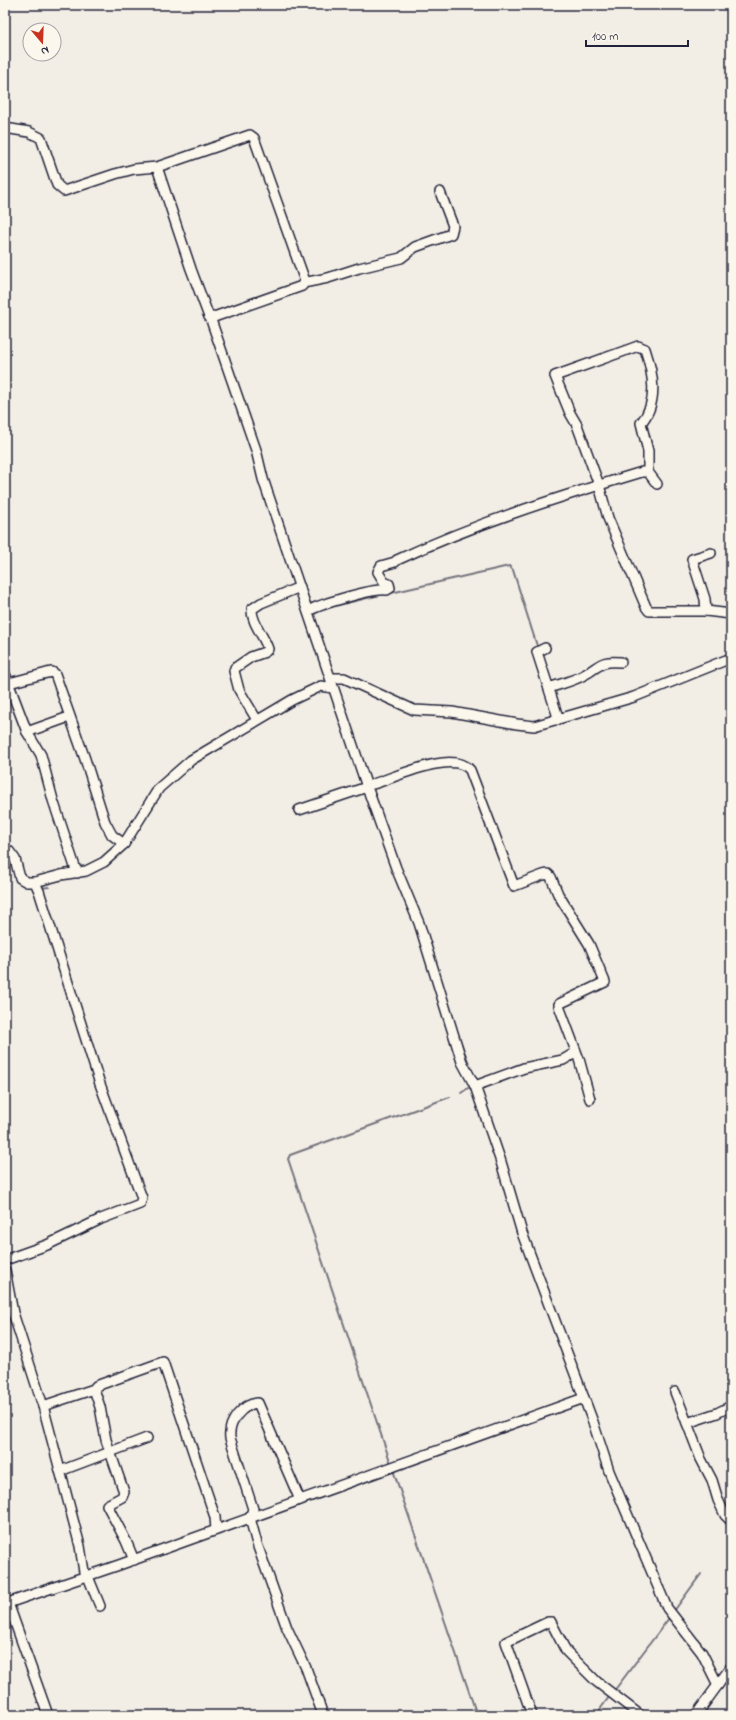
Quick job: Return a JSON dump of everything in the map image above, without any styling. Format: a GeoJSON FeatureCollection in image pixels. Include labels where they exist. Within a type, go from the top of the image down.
{"type":"FeatureCollection","features":[{"type":"Feature","properties":{"kind":"street"},"geometry":{"type":"LineString","coordinates":[[5,128],[29,132],[41,138],[57,185],[64,191],[134,169],[157,167],[250,135],[254,138],[305,281],[302,286],[213,318]]}},
{"type":"Feature","properties":{"kind":"street"},"geometry":{"type":"LineString","coordinates":[[157,167],[191,269],[209,317],[213,318]]}},
{"type":"Feature","properties":{"kind":"street"},"geometry":{"type":"LineString","coordinates":[[303,283],[328,278],[359,268],[401,258],[415,247],[451,234],[453,226],[440,192]]}},
{"type":"Feature","properties":{"kind":"street"},"geometry":{"type":"LineString","coordinates":[[213,318],[211,320],[331,678],[333,688],[370,785],[396,868],[419,923],[462,1062],[475,1086],[501,1162],[522,1233],[584,1398],[609,1471],[667,1608],[702,1653],[718,1685]]}},
{"type":"Feature","properties":{"kind":"street"},"geometry":{"type":"LineString","coordinates":[[657,484],[648,472],[648,451],[641,422],[651,406],[653,388],[644,349],[638,346],[555,376],[570,413],[577,425],[599,485],[608,518],[649,611],[706,611],[731,614]]}},
{"type":"Feature","properties":{"kind":"street"},"geometry":{"type":"LineString","coordinates":[[308,611],[321,604],[358,594],[387,590],[390,588],[389,584],[384,582],[378,572],[381,566],[395,562],[457,533],[495,518],[642,472],[648,472]]}},
{"type":"Feature","properties":{"kind":"street"},"geometry":{"type":"LineString","coordinates":[[706,611],[705,599],[692,559],[711,553]]}},
{"type":"Feature","properties":{"kind":"street"},"geometry":{"type":"LineString","coordinates":[[257,720],[239,690],[234,671],[235,668],[268,649],[252,616],[252,610],[261,602],[300,587]]}},
{"type":"Feature","properties":{"kind":"street"},"geometry":{"type":"LineString","coordinates":[[545,648],[536,652],[549,688],[557,714],[557,720]]}},
{"type":"Feature","properties":{"kind":"street"},"geometry":{"type":"LineString","coordinates":[[331,678],[344,678],[414,710],[452,712],[534,726],[634,697],[731,658]]}},
{"type":"Feature","properties":{"kind":"street"},"geometry":{"type":"LineString","coordinates":[[549,688],[585,675],[602,663],[609,661],[621,662]]}},
{"type":"Feature","properties":{"kind":"street"},"geometry":{"type":"LineString","coordinates":[[9,683],[52,672],[55,674],[85,759],[105,822],[112,835],[124,844]]}},
{"type":"Feature","properties":{"kind":"street"},"geometry":{"type":"LineString","coordinates":[[5,674],[27,732],[41,755],[53,800],[76,873]]}},
{"type":"Feature","properties":{"kind":"street"},"geometry":{"type":"LineString","coordinates":[[5,851],[9,851],[16,859],[20,878],[27,882],[35,882],[90,869],[104,862],[124,844],[160,788],[191,760],[292,700],[322,686],[333,688]]}},
{"type":"Feature","properties":{"kind":"street"},"geometry":{"type":"LineString","coordinates":[[27,732],[69,717]]}},
{"type":"Feature","properties":{"kind":"street"},"geometry":{"type":"LineString","coordinates":[[299,810],[436,764],[448,762],[467,766],[483,802],[514,886],[543,875],[548,874],[551,877],[558,894],[589,944],[605,982],[559,1004],[575,1053],[579,1059],[590,1099]]}},
{"type":"Feature","properties":{"kind":"street"},"geometry":{"type":"LineString","coordinates":[[5,1260],[47,1245],[101,1219],[140,1204],[142,1198],[100,1084],[35,882]]}},
{"type":"Feature","properties":{"kind":"street"},"geometry":{"type":"LineString","coordinates":[[475,1086],[524,1068],[563,1060],[575,1053]]}},
{"type":"Feature","properties":{"kind":"street"},"geometry":{"type":"LineString","coordinates":[[5,1270],[13,1313],[43,1406],[80,1546],[84,1572],[100,1606]]}},
{"type":"Feature","properties":{"kind":"street"},"geometry":{"type":"LineString","coordinates":[[43,1406],[94,1389],[96,1386],[163,1362],[215,1517],[216,1530]]}},
{"type":"Feature","properties":{"kind":"street"},"geometry":{"type":"LineString","coordinates":[[94,1389],[100,1407],[103,1428],[124,1492],[122,1496],[107,1505],[134,1560]]}},
{"type":"Feature","properties":{"kind":"street"},"geometry":{"type":"LineString","coordinates":[[675,1392],[700,1459],[729,1515]]}},
{"type":"Feature","properties":{"kind":"street"},"geometry":{"type":"LineString","coordinates":[[45,1714],[7,1604],[134,1560],[584,1398]]}},
{"type":"Feature","properties":{"kind":"street"},"geometry":{"type":"LineString","coordinates":[[300,1500],[258,1403],[253,1403],[237,1414],[229,1432],[253,1509],[250,1518],[257,1544],[287,1628],[306,1668],[323,1715]]}},
{"type":"Feature","properties":{"kind":"street"},"geometry":{"type":"LineString","coordinates":[[687,1423],[717,1413],[731,1406]]}},
{"type":"Feature","properties":{"kind":"street"},"geometry":{"type":"LineString","coordinates":[[60,1471],[147,1438]]}},
{"type":"Feature","properties":{"kind":"street"},"geometry":{"type":"LineString","coordinates":[[532,1715],[506,1642],[548,1622],[551,1622],[566,1651],[597,1682],[640,1715]]}},
{"type":"Feature","properties":{"kind":"street"},"geometry":{"type":"LineString","coordinates":[[696,1715],[731,1667]]}},
{"type":"Feature","properties":{"kind":"waterway"},"geometry":{"type":"LineString","coordinates":[[391,593],[509,566],[513,570],[537,646]]}},
{"type":"Feature","properties":{"kind":"waterway"},"geometry":{"type":"LineString","coordinates":[[330,607],[384,594]]}},
{"type":"Feature","properties":{"kind":"waterway"},"geometry":{"type":"LineString","coordinates":[[41,888],[49,887]]}},
{"type":"Feature","properties":{"kind":"waterway"},"geometry":{"type":"LineString","coordinates":[[458,1035],[472,1071]]}},
{"type":"Feature","properties":{"kind":"waterway"},"geometry":{"type":"LineString","coordinates":[[461,1093],[471,1086]]}},
{"type":"Feature","properties":{"kind":"waterway"},"geometry":{"type":"LineString","coordinates":[[391,1464],[288,1159],[290,1155],[450,1097]]}},
{"type":"Feature","properties":{"kind":"waterway"},"geometry":{"type":"LineString","coordinates":[[393,1470],[477,1715]]}},
{"type":"Feature","properties":{"kind":"waterway"},"geometry":{"type":"LineString","coordinates":[[674,1611],[701,1574]]}},
{"type":"Feature","properties":{"kind":"waterway"},"geometry":{"type":"LineString","coordinates":[[614,1691],[669,1618]]}},
{"type":"Feature","properties":{"kind":"waterway"},"geometry":{"type":"LineString","coordinates":[[596,1715],[609,1697]]}}]}
